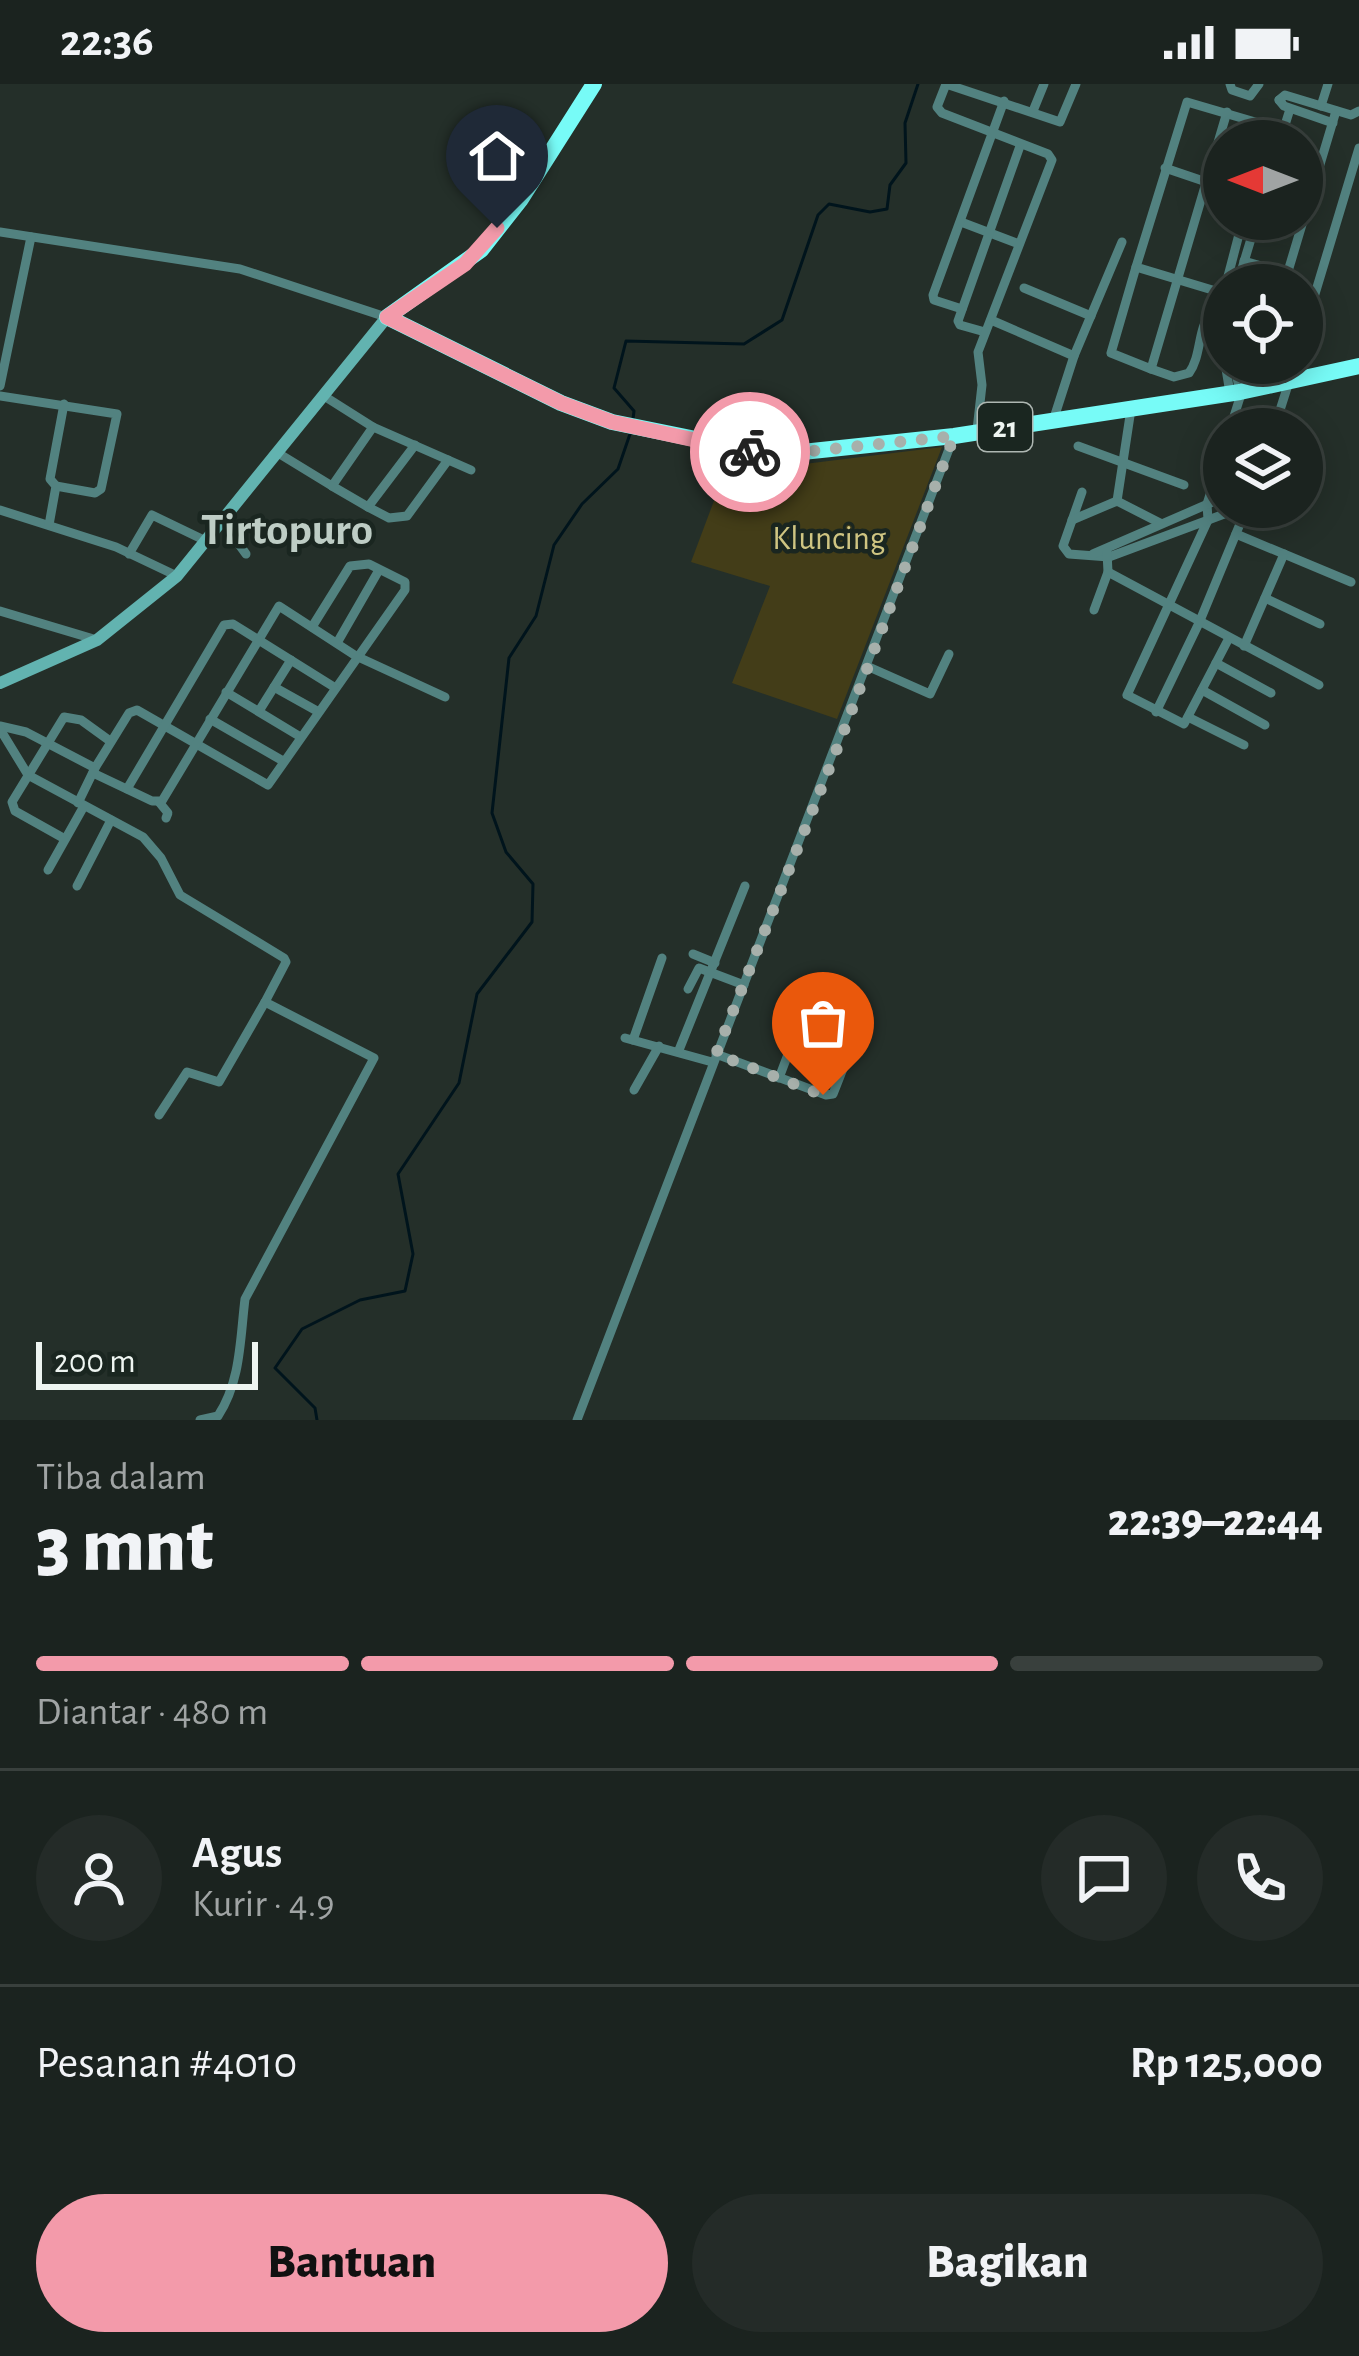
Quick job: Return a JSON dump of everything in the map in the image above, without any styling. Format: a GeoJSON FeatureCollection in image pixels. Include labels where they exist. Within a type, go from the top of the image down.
{"type":"FeatureCollection","features":[{"type":"Feature","properties":{"kind":"highway"},"geometry":{"type":"LineString","coordinates":[[387,317],[481,250],[517,204],[594,84]]}},
{"type":"Feature","properties":{"kind":"highway","name":"21"},"geometry":{"type":"LineString","coordinates":[[387,317],[561,403],[627,425],[774,455],[954,436],[1279,384]]}},
{"type":"Feature","properties":{"kind":"highway","name":"21"},"geometry":{"type":"LineString","coordinates":[[1323,374],[1359,366]]}},
{"type":"Feature","properties":{"kind":"street"},"geometry":{"type":"LineString","coordinates":[[977,430],[982,385],[979,352],[1052,160],[1048,154],[991,135],[937,107],[946,84],[1062,122],[1076,84]]}},
{"type":"Feature","properties":{"kind":"street"},"geometry":{"type":"LineString","coordinates":[[1033,112],[1044,84]]}},
{"type":"Feature","properties":{"kind":"street"},"geometry":{"type":"LineString","coordinates":[[1230,84],[1232,90],[1250,96],[1259,84]]}},
{"type":"Feature","properties":{"kind":"street"},"geometry":{"type":"LineString","coordinates":[[1321,106],[1328,84]]}},
{"type":"Feature","properties":{"kind":"street"},"geometry":{"type":"LineString","coordinates":[[1334,123],[1280,103],[1285,89],[1351,115],[1359,111]]}},
{"type":"Feature","properties":{"kind":"street"},"geometry":{"type":"LineString","coordinates":[[962,309],[933,298],[1004,101]]}},
{"type":"Feature","properties":{"kind":"street"},"geometry":{"type":"LineString","coordinates":[[1203,326],[1189,374],[1174,377],[1111,353],[1187,102],[1250,120]]}},
{"type":"Feature","properties":{"kind":"street"},"geometry":{"type":"LineString","coordinates":[[1287,120],[1290,109]]}},
{"type":"Feature","properties":{"kind":"street"},"geometry":{"type":"LineString","coordinates":[[1323,152],[1336,110]]}},
{"type":"Feature","properties":{"kind":"street"},"geometry":{"type":"LineString","coordinates":[[1224,120],[1227,112]]}},
{"type":"Feature","properties":{"kind":"street"},"geometry":{"type":"LineString","coordinates":[[985,332],[960,325],[962,309],[1021,146]]}},
{"type":"Feature","properties":{"kind":"street"},"geometry":{"type":"LineString","coordinates":[[1323,268],[1359,148]]}},
{"type":"Feature","properties":{"kind":"street"},"geometry":{"type":"LineString","coordinates":[[1165,169],[1203,181]]}},
{"type":"Feature","properties":{"kind":"street"},"geometry":{"type":"LineString","coordinates":[[1151,369],[1203,189]]}},
{"type":"Feature","properties":{"kind":"street"},"geometry":{"type":"LineString","coordinates":[[961,222],[1019,244]]}},
{"type":"Feature","properties":{"kind":"street"},"geometry":{"type":"LineString","coordinates":[[0,232],[240,269],[387,317],[177,576],[98,640],[0,682]]}},
{"type":"Feature","properties":{"kind":"street"},"geometry":{"type":"LineString","coordinates":[[0,386],[31,237]]}},
{"type":"Feature","properties":{"kind":"street"},"geometry":{"type":"LineString","coordinates":[[1242,264],[1250,240]]}},
{"type":"Feature","properties":{"kind":"street"},"geometry":{"type":"LineString","coordinates":[[1244,261],[1286,272],[1295,240]]}},
{"type":"Feature","properties":{"kind":"street"},"geometry":{"type":"LineString","coordinates":[[1053,421],[1074,356],[1122,242]]}},
{"type":"Feature","properties":{"kind":"street"},"geometry":{"type":"LineString","coordinates":[[1136,267],[1203,287]]}},
{"type":"Feature","properties":{"kind":"street"},"geometry":{"type":"LineString","coordinates":[[1024,288],[1091,316]]}},
{"type":"Feature","properties":{"kind":"street"},"geometry":{"type":"LineString","coordinates":[[991,320],[1074,356]]}},
{"type":"Feature","properties":{"kind":"street"},"geometry":{"type":"LineString","coordinates":[[1234,408],[1235,384]]}},
{"type":"Feature","properties":{"kind":"street"},"geometry":{"type":"LineString","coordinates":[[0,396],[64,404],[111,410],[116,418],[98,493],[56,486],[50,479],[64,404]]}},
{"type":"Feature","properties":{"kind":"street"},"geometry":{"type":"LineString","coordinates":[[324,396],[373,427],[470,470]]}},
{"type":"Feature","properties":{"kind":"street"},"geometry":{"type":"LineString","coordinates":[[1117,502],[1131,409]]}},
{"type":"Feature","properties":{"kind":"street"},"geometry":{"type":"LineString","coordinates":[[332,486],[373,427]]}},
{"type":"Feature","properties":{"kind":"street"},"geometry":{"type":"LineString","coordinates":[[577,1420],[954,436]]}},
{"type":"Feature","properties":{"kind":"street"},"geometry":{"type":"LineString","coordinates":[[368,507],[415,445]]}},
{"type":"Feature","properties":{"kind":"street"},"geometry":{"type":"LineString","coordinates":[[1078,446],[1184,485]]}},
{"type":"Feature","properties":{"kind":"street"},"geometry":{"type":"LineString","coordinates":[[278,453],[389,518],[407,516],[448,460]]}},
{"type":"Feature","properties":{"kind":"street"},"geometry":{"type":"LineString","coordinates":[[50,525],[56,486]]}},
{"type":"Feature","properties":{"kind":"street"},"geometry":{"type":"LineString","coordinates":[[1082,492],[1064,552],[1094,554],[1203,522]]}},
{"type":"Feature","properties":{"kind":"street"},"geometry":{"type":"LineString","coordinates":[[1072,520],[1117,502],[1160,523]]}},
{"type":"Feature","properties":{"kind":"street"},"geometry":{"type":"LineString","coordinates":[[1107,551],[1203,506]]}},
{"type":"Feature","properties":{"kind":"street"},"geometry":{"type":"LineString","coordinates":[[0,510],[129,554],[177,576]]}},
{"type":"Feature","properties":{"kind":"street"},"geometry":{"type":"LineString","coordinates":[[129,554],[152,514],[206,541]]}},
{"type":"Feature","properties":{"kind":"street"},"geometry":{"type":"LineString","coordinates":[[222,521],[246,554]]}},
{"type":"Feature","properties":{"kind":"street"},"geometry":{"type":"LineString","coordinates":[[1204,528],[1126,692],[1181,724],[1229,638]]}},
{"type":"Feature","properties":{"kind":"street"},"geometry":{"type":"LineString","coordinates":[[1156,712],[1238,528]]}},
{"type":"Feature","properties":{"kind":"street"},"geometry":{"type":"LineString","coordinates":[[1236,533],[1351,582]]}},
{"type":"Feature","properties":{"kind":"street"},"geometry":{"type":"LineString","coordinates":[[1094,610],[1108,572],[1107,551]]}},
{"type":"Feature","properties":{"kind":"street"},"geometry":{"type":"LineString","coordinates":[[1244,646],[1284,554]]}},
{"type":"Feature","properties":{"kind":"street"},"geometry":{"type":"LineString","coordinates":[[48,870],[110,741],[134,710],[264,785],[272,782],[299,736],[405,588],[404,579],[363,564],[345,570],[312,627]]}},
{"type":"Feature","properties":{"kind":"street"},"geometry":{"type":"LineString","coordinates":[[337,643],[379,570]]}},
{"type":"Feature","properties":{"kind":"street"},"geometry":{"type":"LineString","coordinates":[[1108,572],[1319,685]]}},
{"type":"Feature","properties":{"kind":"street"},"geometry":{"type":"LineString","coordinates":[[1265,598],[1320,624]]}},
{"type":"Feature","properties":{"kind":"street"},"geometry":{"type":"LineString","coordinates":[[158,802],[279,606],[356,656],[445,697]]}},
{"type":"Feature","properties":{"kind":"street"},"geometry":{"type":"LineString","coordinates":[[0,611],[98,640]]}},
{"type":"Feature","properties":{"kind":"street"},"geometry":{"type":"LineString","coordinates":[[127,789],[224,626],[233,624],[334,687]]}},
{"type":"Feature","properties":{"kind":"street"},"geometry":{"type":"LineString","coordinates":[[869,667],[931,694],[949,654]]}},
{"type":"Feature","properties":{"kind":"street"},"geometry":{"type":"LineString","coordinates":[[259,711],[291,660]]}},
{"type":"Feature","properties":{"kind":"street"},"geometry":{"type":"LineString","coordinates":[[1216,663],[1271,693]]}},
{"type":"Feature","properties":{"kind":"street"},"geometry":{"type":"LineString","coordinates":[[274,687],[317,711]]}},
{"type":"Feature","properties":{"kind":"street"},"geometry":{"type":"LineString","coordinates":[[1202,689],[1265,725]]}},
{"type":"Feature","properties":{"kind":"street"},"geometry":{"type":"LineString","coordinates":[[226,692],[299,736]]}},
{"type":"Feature","properties":{"kind":"street"},"geometry":{"type":"LineString","coordinates":[[65,839],[10,804],[67,716],[110,741]]}},
{"type":"Feature","properties":{"kind":"street"},"geometry":{"type":"LineString","coordinates":[[1188,717],[1244,745]]}},
{"type":"Feature","properties":{"kind":"street"},"geometry":{"type":"LineString","coordinates":[[210,718],[283,761]]}},
{"type":"Feature","properties":{"kind":"street"},"geometry":{"type":"LineString","coordinates":[[0,728],[26,732],[158,802],[168,813],[166,818]]}},
{"type":"Feature","properties":{"kind":"street"},"geometry":{"type":"LineString","coordinates":[[0,728],[28,776],[143,837],[158,853],[180,896],[286,962],[219,1082],[188,1072],[159,1115]]}},
{"type":"Feature","properties":{"kind":"street"},"geometry":{"type":"LineString","coordinates":[[77,886],[111,820]]}},
{"type":"Feature","properties":{"kind":"street"},"geometry":{"type":"LineString","coordinates":[[680,1050],[745,886]]}},
{"type":"Feature","properties":{"kind":"street"},"geometry":{"type":"LineString","coordinates":[[693,954],[744,985]]}},
{"type":"Feature","properties":{"kind":"street"},"geometry":{"type":"LineString","coordinates":[[662,958],[629,1039],[714,1058],[831,1095],[848,1056]]}},
{"type":"Feature","properties":{"kind":"street"},"geometry":{"type":"LineString","coordinates":[[688,989],[697,969],[714,968]]}},
{"type":"Feature","properties":{"kind":"street"},"geometry":{"type":"LineString","coordinates":[[779,1078],[814,983]]}},
{"type":"Feature","properties":{"kind":"street"},"geometry":{"type":"LineString","coordinates":[[200,1420],[217,1417],[230,1398],[245,1299],[375,1061],[266,1002]]}},
{"type":"Feature","properties":{"kind":"street"},"geometry":{"type":"LineString","coordinates":[[634,1090],[658,1046]]}},
{"type":"Feature","properties":{"kind":"green space","name":"Kluncing"},"geometry":{"type":"Polygon","coordinates":[[[942,447],[837,719],[732,683],[770,586],[691,562],[730,458],[772,468],[942,447]]]}},
{"type":"Feature","properties":{"kind":"waterway"},"geometry":{"type":"LineString","coordinates":[[633,419],[634,411],[614,388],[626,341],[744,344],[782,320],[818,215],[829,204],[870,212],[887,209],[890,185],[906,163],[905,123],[918,84]]}},
{"type":"Feature","properties":{"kind":"waterway"},"geometry":{"type":"LineString","coordinates":[[317,1420],[315,1408],[275,1368],[302,1329],[360,1300],[405,1291],[413,1254],[398,1174],[459,1083],[477,994],[532,922],[533,884],[506,852],[492,813],[509,658],[536,616],[554,545],[582,504],[618,469],[630,434]]}},
{"type":"Feature","properties":{"kind":"way so far"},"geometry":{"type":"LineString","coordinates":[[750,452],[774,455],[954,436],[716,1054],[823,1095]]}},
{"type":"Feature","properties":{"kind":"district","name":"Tirtopuro"},"geometry":{"type":"Point","coordinates":[287,528]}},
{"type":"Feature","properties":{"kind":"route"},"geometry":{"type":"LineString","coordinates":[[497,228],[465,264],[387,317],[561,403],[612,422],[750,452]]}}]}
